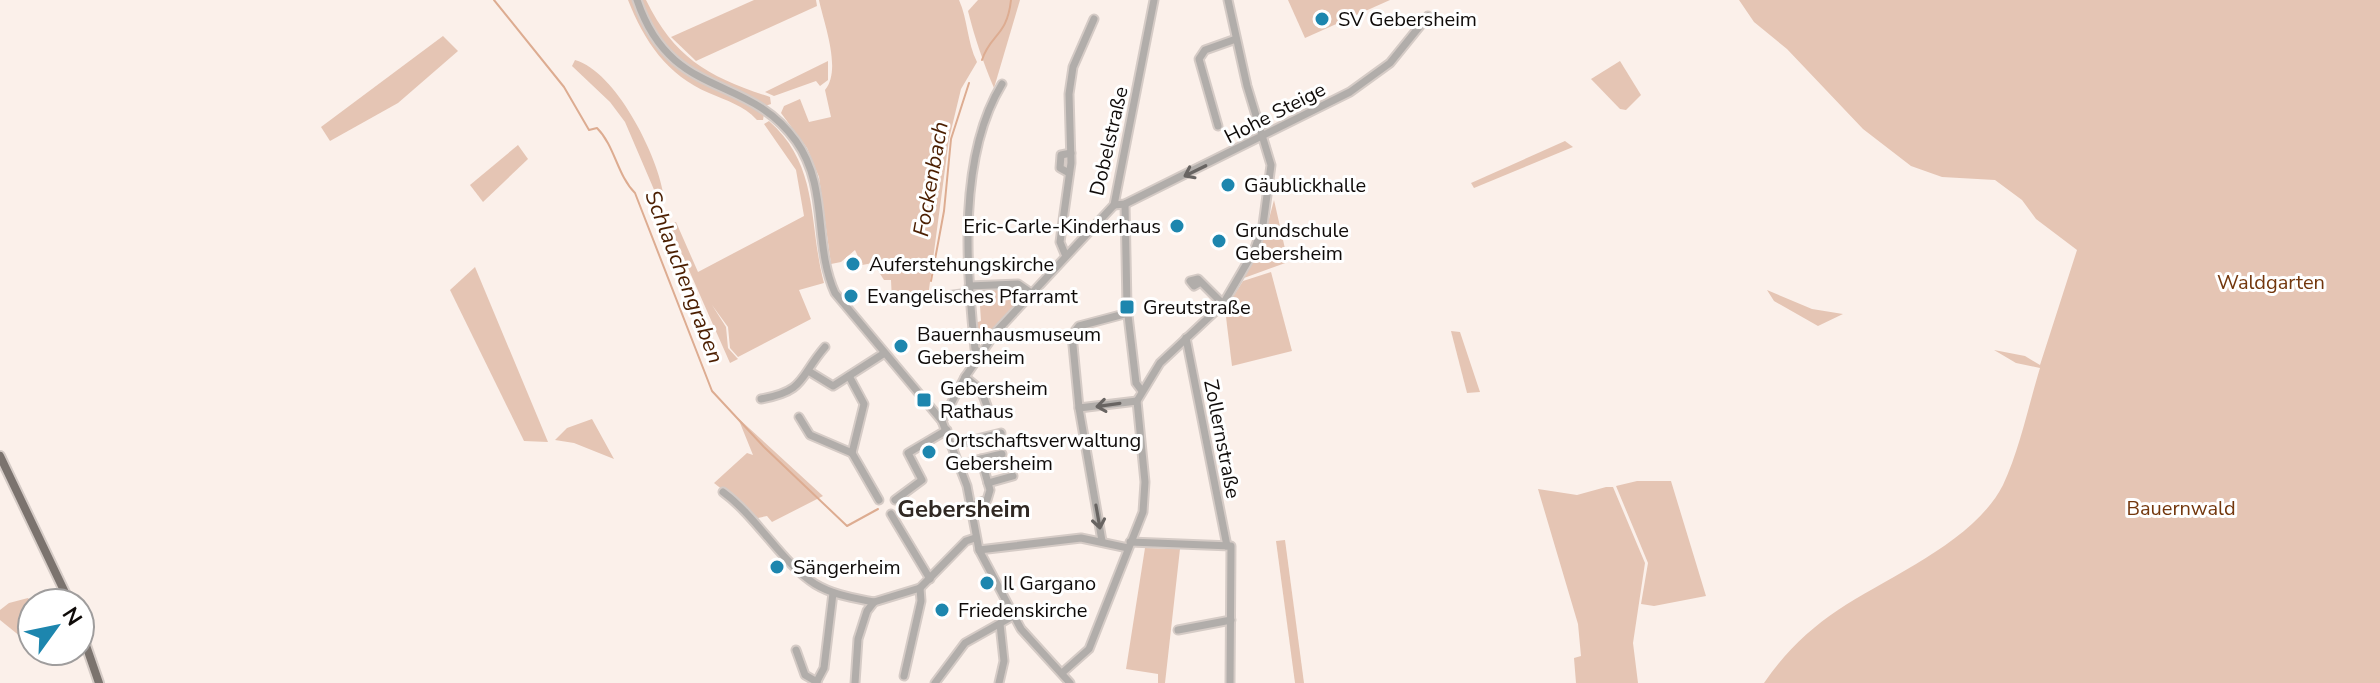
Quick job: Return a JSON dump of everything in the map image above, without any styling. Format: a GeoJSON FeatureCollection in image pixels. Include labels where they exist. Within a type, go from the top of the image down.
{"type":"FeatureCollection","features":[{"type":"Feature","properties":{"kind":"main road"},"geometry":{"type":"LineString","coordinates":[[0,456],[62,587]]}},
{"type":"Feature","properties":{"kind":"street"},"geometry":{"type":"LineString","coordinates":[[637,0],[653,35],[676,63],[698,79],[761,107],[787,129],[808,160],[833,288],[883,354],[942,421],[960,465],[979,550],[1013,616],[1070,683]]}},
{"type":"Feature","properties":{"kind":"street","name":"Dobelstraße"},"geometry":{"type":"LineString","coordinates":[[942,421],[980,353],[1065,254],[1114,205],[1154,0]]}},
{"type":"Feature","properties":{"kind":"street"},"geometry":{"type":"LineString","coordinates":[[1062,673],[1089,649],[1145,496],[1137,401],[1160,363],[1223,304],[1254,251],[1263,225],[1271,165],[1228,0]]}},
{"type":"Feature","properties":{"kind":"street","name":"Hohe Steige"},"geometry":{"type":"LineString","coordinates":[[1114,205],[1125,204],[1264,136],[1371,79],[1397,55],[1428,16]]}},
{"type":"Feature","properties":{"kind":"street"},"geometry":{"type":"LineString","coordinates":[[1065,254],[1060,242],[1069,173],[1060,168],[1061,155],[1071,153],[1069,94],[1073,67],[1094,19]]}},
{"type":"Feature","properties":{"kind":"street"},"geometry":{"type":"LineString","coordinates":[[1218,126],[1199,59],[1205,50],[1236,39]]}},
{"type":"Feature","properties":{"kind":"street"},"geometry":{"type":"LineString","coordinates":[[980,353],[975,349],[969,290],[971,183],[985,118],[1002,84]]}},
{"type":"Feature","properties":{"kind":"street"},"geometry":{"type":"LineString","coordinates":[[1125,204],[1128,313],[1136,383],[1142,391]]}},
{"type":"Feature","properties":{"kind":"street"},"geometry":{"type":"LineString","coordinates":[[1201,282],[1223,304]]}},
{"type":"Feature","properties":{"kind":"street"},"geometry":{"type":"LineString","coordinates":[[931,298],[1018,284],[1031,293]]}},
{"type":"Feature","properties":{"kind":"street"},"geometry":{"type":"LineString","coordinates":[[1102,541],[1079,408],[1072,335],[1074,329],[1128,313]]}},
{"type":"Feature","properties":{"kind":"street","name":"Zollernstraße"},"geometry":{"type":"LineString","coordinates":[[1186,338],[1229,546],[1230,683]]}},
{"type":"Feature","properties":{"kind":"street"},"geometry":{"type":"LineString","coordinates":[[761,399],[790,392],[810,372],[825,347]]}},
{"type":"Feature","properties":{"kind":"street"},"geometry":{"type":"LineString","coordinates":[[810,372],[829,386],[883,354]]}},
{"type":"Feature","properties":{"kind":"street"},"geometry":{"type":"LineString","coordinates":[[849,376],[864,406],[852,453]]}},
{"type":"Feature","properties":{"kind":"street"},"geometry":{"type":"LineString","coordinates":[[965,377],[981,390],[990,414]]}},
{"type":"Feature","properties":{"kind":"street"},"geometry":{"type":"LineString","coordinates":[[1079,408],[1137,401]]}},
{"type":"Feature","properties":{"kind":"street"},"geometry":{"type":"LineString","coordinates":[[799,417],[810,435],[852,453],[879,500]]}},
{"type":"Feature","properties":{"kind":"street"},"geometry":{"type":"LineString","coordinates":[[895,500],[922,480],[908,453],[947,430]]}},
{"type":"Feature","properties":{"kind":"street"},"geometry":{"type":"LineString","coordinates":[[953,445],[1001,433]]}},
{"type":"Feature","properties":{"kind":"street"},"geometry":{"type":"LineString","coordinates":[[960,465],[1002,454]]}},
{"type":"Feature","properties":{"kind":"street"},"geometry":{"type":"LineString","coordinates":[[971,506],[987,500],[988,483],[981,459]]}},
{"type":"Feature","properties":{"kind":"street"},"geometry":{"type":"LineString","coordinates":[[988,483],[1013,476]]}},
{"type":"Feature","properties":{"kind":"street"},"geometry":{"type":"LineString","coordinates":[[723,492],[760,524],[806,577],[833,593],[874,602],[920,588],[966,541],[975,538]]}},
{"type":"Feature","properties":{"kind":"street"},"geometry":{"type":"LineString","coordinates":[[891,514],[930,579]]}},
{"type":"Feature","properties":{"kind":"street"},"geometry":{"type":"LineString","coordinates":[[979,550],[1063,539],[1129,545],[1229,546]]}},
{"type":"Feature","properties":{"kind":"street"},"geometry":{"type":"LineString","coordinates":[[904,676],[921,601],[920,588]]}},
{"type":"Feature","properties":{"kind":"street"},"geometry":{"type":"LineString","coordinates":[[796,650],[805,675],[816,682],[824,668],[833,593]]}},
{"type":"Feature","properties":{"kind":"street"},"geometry":{"type":"LineString","coordinates":[[855,683],[862,620],[874,602]]}},
{"type":"Feature","properties":{"kind":"street"},"geometry":{"type":"LineString","coordinates":[[935,683],[965,643],[1013,616]]}},
{"type":"Feature","properties":{"kind":"street"},"geometry":{"type":"LineString","coordinates":[[1178,630],[1231,620]]}},
{"type":"Feature","properties":{"kind":"street"},"geometry":{"type":"LineString","coordinates":[[999,683],[1004,661],[1000,624]]}},
{"type":"Feature","properties":{"kind":"green space"},"geometry":{"type":"Polygon","coordinates":[[[628,0],[634,0],[656,44],[669,59],[699,80],[759,109],[764,114],[763,120],[757,120],[740,107],[681,77],[650,43],[628,0]]]}},
{"type":"Feature","properties":{"kind":"green space"},"geometry":{"type":"Polygon","coordinates":[[[641,0],[646,0],[669,37],[696,63],[729,82],[770,97],[771,104],[765,106],[707,77],[676,55],[651,22],[641,0]]]}},
{"type":"Feature","properties":{"kind":"green space"},"geometry":{"type":"Polygon","coordinates":[[[754,0],[816,0],[817,6],[696,61],[671,37],[754,0]]]}},
{"type":"Feature","properties":{"kind":"green space"},"geometry":{"type":"Polygon","coordinates":[[[819,0],[959,0],[962,8],[977,62],[961,89],[949,139],[928,297],[892,302],[891,280],[884,280],[873,263],[862,265],[855,250],[841,262],[831,264],[819,177],[807,148],[781,113],[784,106],[800,99],[809,122],[831,117],[825,90],[830,81],[832,59],[819,0]]]}},
{"type":"Feature","properties":{"kind":"green space"},"geometry":{"type":"Polygon","coordinates":[[[978,0],[1020,0],[994,88],[968,11],[978,0]]]}},
{"type":"Feature","properties":{"kind":"green space","name":"SV Gebersheim"},"geometry":{"type":"Polygon","coordinates":[[[1288,0],[1390,0],[1305,38],[1288,0]]]}},
{"type":"Feature","properties":{"kind":"green space","name":"Bauernwald"},"geometry":{"type":"Polygon","coordinates":[[[1739,0],[2380,0],[2380,683],[1764,683],[1788,653],[1817,625],[1951,541],[1990,505],[2003,485],[2014,458],[2040,368],[2016,363],[1994,350],[2025,356],[2040,365],[2077,250],[2036,219],[2022,200],[1995,180],[1942,177],[1911,166],[1863,129],[1787,49],[1754,22],[1739,0]]]}},
{"type":"Feature","properties":{"kind":"green space"},"geometry":{"type":"Polygon","coordinates":[[[443,36],[458,51],[398,103],[330,141],[321,127],[443,36]]]}},
{"type":"Feature","properties":{"kind":"green space"},"geometry":{"type":"Polygon","coordinates":[[[575,60],[605,80],[632,116],[659,176],[663,192],[658,199],[625,122],[610,102],[572,66],[575,60]]]}},
{"type":"Feature","properties":{"kind":"green space"},"geometry":{"type":"Polygon","coordinates":[[[828,61],[828,80],[820,86],[816,81],[774,96],[765,92],[828,61]]]}},
{"type":"Feature","properties":{"kind":"green space"},"geometry":{"type":"Polygon","coordinates":[[[1620,61],[1641,95],[1626,110],[1620,109],[1591,79],[1620,61]]]}},
{"type":"Feature","properties":{"kind":"green space"},"geometry":{"type":"Polygon","coordinates":[[[769,121],[785,138],[805,176],[824,283],[799,290],[811,319],[738,357],[730,348],[728,327],[712,305],[726,327],[728,348],[738,359],[730,363],[669,225],[676,222],[698,272],[804,216],[796,170],[764,124],[769,121]]]}},
{"type":"Feature","properties":{"kind":"green space"},"geometry":{"type":"Polygon","coordinates":[[[1565,141],[1573,147],[1474,188],[1471,183],[1565,141]]]}},
{"type":"Feature","properties":{"kind":"green space"},"geometry":{"type":"Polygon","coordinates":[[[518,145],[528,159],[483,202],[470,185],[518,145]]]}},
{"type":"Feature","properties":{"kind":"green space"},"geometry":{"type":"Polygon","coordinates":[[[1274,200],[1288,262],[1244,278],[1264,238],[1274,200]]]}},
{"type":"Feature","properties":{"kind":"green space"},"geometry":{"type":"Polygon","coordinates":[[[475,267],[548,442],[524,441],[450,290],[475,267]]]}},
{"type":"Feature","properties":{"kind":"green space"},"geometry":{"type":"Polygon","coordinates":[[[1271,272],[1292,351],[1232,366],[1225,309],[1243,281],[1271,272]]]}},
{"type":"Feature","properties":{"kind":"green space"},"geometry":{"type":"Polygon","coordinates":[[[1017,289],[1022,295],[1020,300],[983,341],[978,337],[975,323],[981,321],[979,291],[1017,289]]]}},
{"type":"Feature","properties":{"kind":"green space"},"geometry":{"type":"Polygon","coordinates":[[[1767,290],[1812,309],[1843,314],[1818,326],[1774,301],[1767,290]]]}},
{"type":"Feature","properties":{"kind":"green space"},"geometry":{"type":"Polygon","coordinates":[[[1451,331],[1460,332],[1480,392],[1467,393],[1451,331]]]}},
{"type":"Feature","properties":{"kind":"green space"},"geometry":{"type":"Polygon","coordinates":[[[738,418],[823,496],[772,522],[767,516],[758,518],[714,483],[747,453],[753,455],[738,418]]]}},
{"type":"Feature","properties":{"kind":"green space"},"geometry":{"type":"Polygon","coordinates":[[[592,419],[614,459],[574,443],[555,440],[567,428],[592,419]]]}},
{"type":"Feature","properties":{"kind":"green space"},"geometry":{"type":"Polygon","coordinates":[[[1637,481],[1671,481],[1706,596],[1654,606],[1641,604],[1648,563],[1616,486],[1637,481]]]}},
{"type":"Feature","properties":{"kind":"green space"},"geometry":{"type":"Polygon","coordinates":[[[1613,487],[1645,563],[1633,643],[1638,683],[1576,683],[1574,658],[1581,656],[1578,624],[1538,489],[1577,495],[1613,487]]]}},
{"type":"Feature","properties":{"kind":"green space"},"geometry":{"type":"Polygon","coordinates":[[[1285,540],[1304,683],[1295,683],[1276,541],[1285,540]]]}},
{"type":"Feature","properties":{"kind":"green space"},"geometry":{"type":"Polygon","coordinates":[[[1145,548],[1180,549],[1165,683],[1158,683],[1158,674],[1126,669],[1145,548]]]}},
{"type":"Feature","properties":{"kind":"green space"},"geometry":{"type":"Polygon","coordinates":[[[16,601],[16,633],[0,620],[0,610],[16,601]]]}},
{"type":"Feature","properties":{"kind":"waterway","name":"Schlauchengraben"},"geometry":{"type":"LineString","coordinates":[[494,0],[564,87],[589,130],[597,128],[608,143],[624,178],[635,193],[712,391],[764,447],[847,526],[878,509]]}},
{"type":"Feature","properties":{"kind":"waterway","name":"Fockenbach"},"geometry":{"type":"LineString","coordinates":[[982,60],[1006,21],[1011,0]]}},
{"type":"Feature","properties":{"kind":"waterway","name":"Fockenbach"},"geometry":{"type":"LineString","coordinates":[[931,281],[944,211],[951,139],[969,83]]}},
{"type":"Feature","properties":{"kind":"place","name":"SV Gebersheim"},"geometry":{"type":"Point","coordinates":[1322,19]}},
{"type":"Feature","properties":{"kind":"place","name":"Gäublickhalle"},"geometry":{"type":"Point","coordinates":[1228,185]}},
{"type":"Feature","properties":{"kind":"place","name":"Eric-Carle-Kinderhaus"},"geometry":{"type":"Point","coordinates":[1177,226]}},
{"type":"Feature","properties":{"kind":"place","name":"Grundschule Gebersheim"},"geometry":{"type":"Point","coordinates":[1219,241]}},
{"type":"Feature","properties":{"kind":"place","name":"Auferstehungskirche"},"geometry":{"type":"Point","coordinates":[853,264]}},
{"type":"Feature","properties":{"kind":"place","name":"Evangelisches Pfarramt"},"geometry":{"type":"Point","coordinates":[851,296]}},
{"type":"Feature","properties":{"kind":"place","name":"Greutstraße"},"geometry":{"type":"Point","coordinates":[1127,307]}},
{"type":"Feature","properties":{"kind":"place","name":"Bauernhausmuseum Gebersheim"},"geometry":{"type":"Point","coordinates":[901,346]}},
{"type":"Feature","properties":{"kind":"place","name":"Gebersheim Rathaus"},"geometry":{"type":"Point","coordinates":[924,400]}},
{"type":"Feature","properties":{"kind":"place","name":"Ortschaftsverwaltung Gebersheim"},"geometry":{"type":"Point","coordinates":[929,452]}},
{"type":"Feature","properties":{"kind":"place","name":"Sängerheim"},"geometry":{"type":"Point","coordinates":[777,567]}},
{"type":"Feature","properties":{"kind":"place","name":"Il Gargano"},"geometry":{"type":"Point","coordinates":[987,583]}},
{"type":"Feature","properties":{"kind":"place","name":"Friedenskirche"},"geometry":{"type":"Point","coordinates":[942,610]}},
{"type":"Feature","properties":{"kind":"district","name":"Gebersheim"},"geometry":{"type":"Point","coordinates":[964,509]}},
{"type":"Feature","properties":{"kind":"park label","name":"Waldgarten"},"geometry":{"type":"Point","coordinates":[2271,282]}}]}
